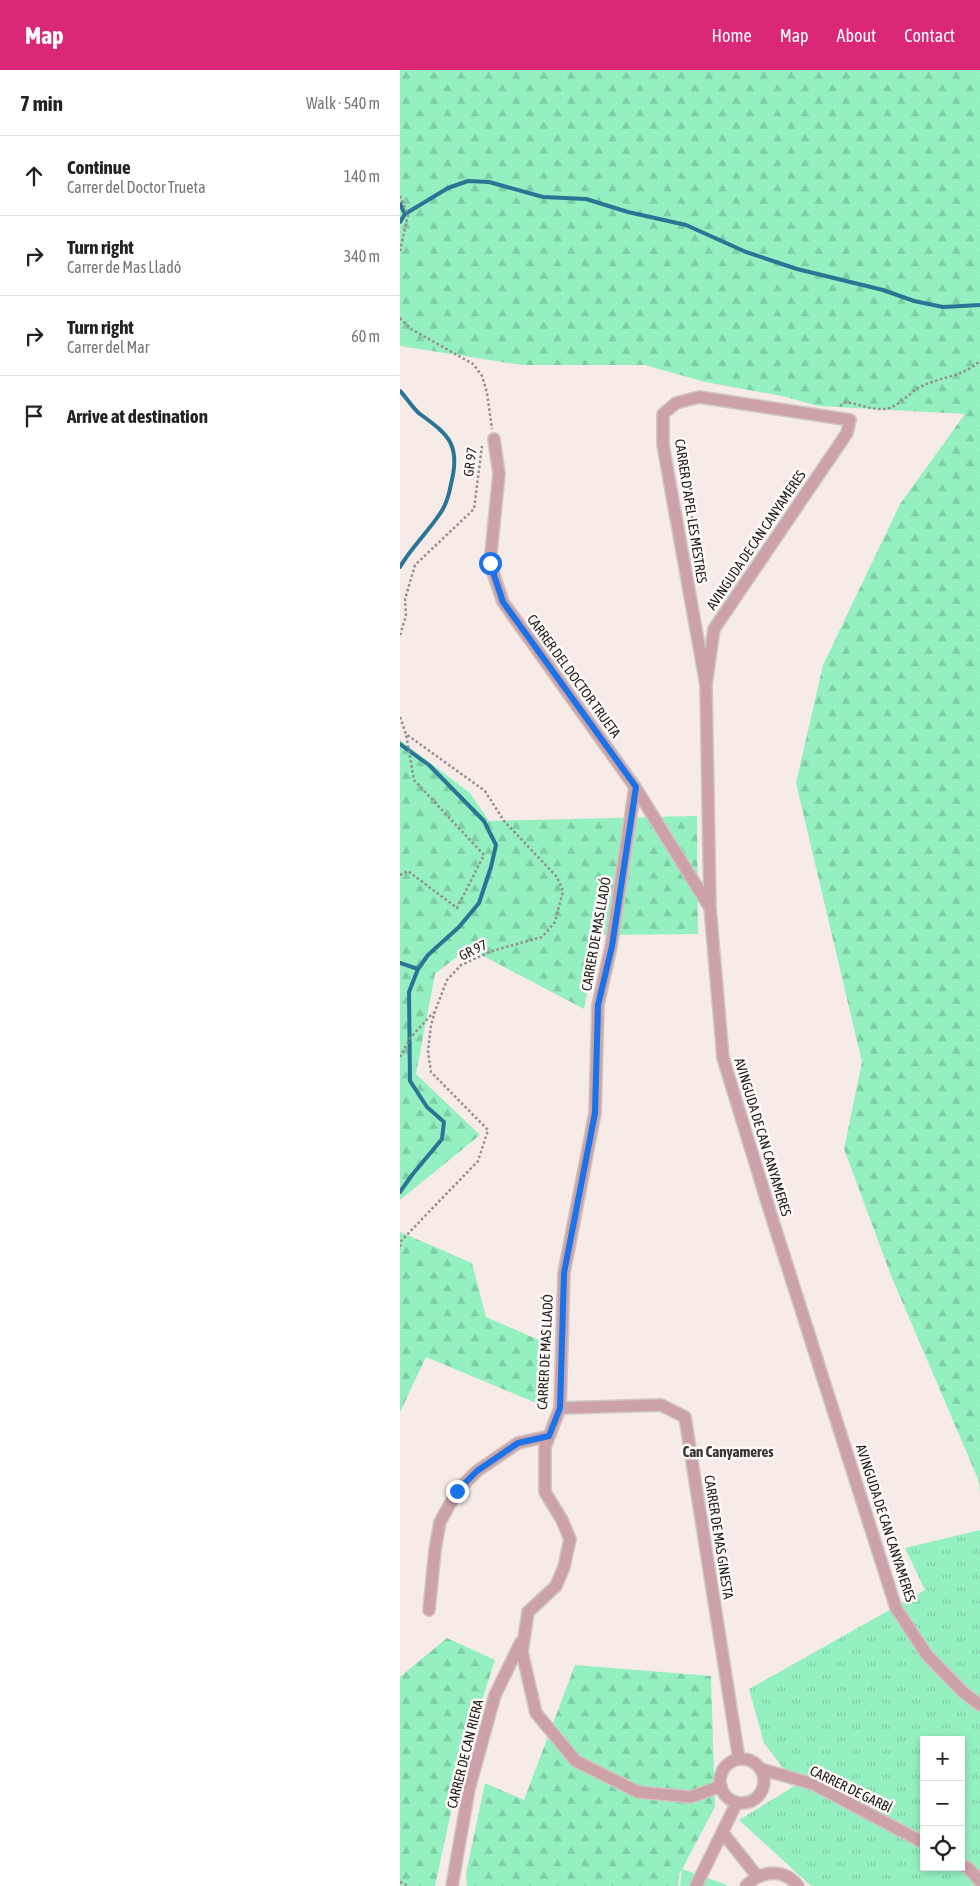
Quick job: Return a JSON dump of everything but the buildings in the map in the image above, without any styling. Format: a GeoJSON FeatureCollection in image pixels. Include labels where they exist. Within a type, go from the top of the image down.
{"type":"FeatureCollection","features":[{"type":"Feature","properties":{"kind":"street","name":"CARRER D'APEL·LES MESTRES"},"geometry":{"type":"LineString","coordinates":[[706,685],[662,445],[663,414],[676,402],[699,397],[850,420]]}},
{"type":"Feature","properties":{"kind":"street","name":"AVINGUDA DE CAN CANYAMERES"},"geometry":{"type":"LineString","coordinates":[[850,420],[847,433],[714,628],[706,685],[710,907],[723,1058],[896,1608],[928,1655],[963,1692],[980,1705]]}},
{"type":"Feature","properties":{"kind":"street","name":"CARRER DEL DOCTOR TRUETA"},"geometry":{"type":"LineString","coordinates":[[494,439],[500,474],[490,563],[503,602],[636,787],[710,907]]}},
{"type":"Feature","properties":{"kind":"street","name":"CARRER DE MAS LLADÓ"},"geometry":{"type":"LineString","coordinates":[[636,787],[612,946],[598,1005],[595,1113],[564,1273],[560,1408],[545,1447],[546,1492],[562,1520],[570,1539],[564,1567],[556,1586],[528,1612],[522,1652],[536,1713],[576,1761],[638,1792],[691,1797],[721,1786]]}},
{"type":"Feature","properties":{"kind":"street","name":"CARRER DE MAS GINESTA"},"geometry":{"type":"LineString","coordinates":[[560,1408],[660,1405],[685,1417],[739,1759]]}},
{"type":"Feature","properties":{"kind":"street"},"geometry":{"type":"LineString","coordinates":[[429,1610],[440,1522],[457,1491],[477,1471],[518,1443],[549,1436]]}},
{"type":"Feature","properties":{"kind":"street","name":"CARRER DE CAN RIERA"},"geometry":{"type":"LineString","coordinates":[[452,1886],[469,1789],[495,1695],[525,1634]]}},
{"type":"Feature","properties":{"kind":"street"},"geometry":{"type":"LineString","coordinates":[[739,1759],[750,1760],[761,1769],[764,1784],[758,1796],[744,1803],[729,1799],[721,1786],[722,1772],[726,1766],[732,1761],[739,1759]]}},
{"type":"Feature","properties":{"kind":"street","name":"CARRER DE GARBÍ"},"geometry":{"type":"LineString","coordinates":[[761,1769],[813,1784],[920,1841]]}},
{"type":"Feature","properties":{"kind":"street"},"geometry":{"type":"LineString","coordinates":[[696,1886],[737,1802]]}},
{"type":"Feature","properties":{"kind":"street"},"geometry":{"type":"LineString","coordinates":[[723,1832],[758,1876]]}},
{"type":"Feature","properties":{"kind":"street"},"geometry":{"type":"LineString","coordinates":[[965,1867],[980,1881]]}},
{"type":"Feature","properties":{"kind":"street"},"geometry":{"type":"LineString","coordinates":[[746,1886],[758,1876],[768,1873],[784,1875],[798,1886]]}},
{"type":"Feature","properties":{"kind":"path"},"geometry":{"type":"LineString","coordinates":[[400,196],[408,215],[400,251]]}},
{"type":"Feature","properties":{"kind":"path","name":"GR 97"},"geometry":{"type":"LineString","coordinates":[[400,318],[411,329],[473,364],[482,376],[487,393],[494,439],[482,442],[474,508],[415,565],[405,598],[406,616],[400,635]]}},
{"type":"Feature","properties":{"kind":"path"},"geometry":{"type":"LineString","coordinates":[[832,417],[838,408],[846,402],[884,409],[894,406],[913,391],[926,384],[963,373],[980,361]]}},
{"type":"Feature","properties":{"kind":"path"},"geometry":{"type":"LineString","coordinates":[[400,717],[406,734],[414,780],[484,855],[457,908],[408,871],[400,875]]}},
{"type":"Feature","properties":{"kind":"path","name":"GR 97"},"geometry":{"type":"LineString","coordinates":[[400,1247],[401,1241],[478,1161],[488,1130],[431,1072],[428,1051],[431,1025],[447,980],[461,965],[492,950],[542,937],[555,922],[563,891],[557,877],[504,821],[485,791],[406,734]]}},
{"type":"Feature","properties":{"kind":"path"},"geometry":{"type":"LineString","coordinates":[[400,1058],[410,1038],[435,1011]]}},
{"type":"Feature","properties":{"kind":"path"},"geometry":{"type":"LineString","coordinates":[[400,1882],[409,1886]]}},
{"type":"Feature","properties":{"kind":"green space"},"geometry":{"type":"Polygon","coordinates":[[[400,70],[980,70],[980,1492],[978,1479],[892,1278],[844,1149],[862,1062],[796,783],[823,665],[900,504],[965,414],[818,406],[782,396],[705,382],[645,365],[522,365],[400,346],[400,70]]]}},
{"type":"Feature","properties":{"kind":"green space"},"geometry":{"type":"Polygon","coordinates":[[[400,740],[470,793],[489,821],[697,816],[698,934],[599,935],[584,1009],[468,948],[435,974],[416,1074],[480,1135],[400,1200],[400,740]]]}},
{"type":"Feature","properties":{"kind":"green space"},"geometry":{"type":"Polygon","coordinates":[[[400,1232],[472,1263],[486,1317],[548,1344],[541,1405],[426,1357],[400,1412],[400,1232]]]}},
{"type":"Feature","properties":{"kind":"green space"},"geometry":{"type":"Polygon","coordinates":[[[980,1530],[980,1886],[811,1886],[739,1820],[796,1785],[764,1743],[749,1689],[925,1590],[905,1548],[980,1530]]]}},
{"type":"Feature","properties":{"kind":"green space"},"geometry":{"type":"Polygon","coordinates":[[[447,1638],[495,1660],[461,1765],[435,1886],[400,1886],[400,1677],[447,1638]]]}},
{"type":"Feature","properties":{"kind":"green space"},"geometry":{"type":"Polygon","coordinates":[[[575,1665],[711,1676],[715,1807],[679,1875],[678,1886],[467,1886],[466,1873],[485,1783],[524,1800],[575,1665]]]}},
{"type":"Feature","properties":{"kind":"green space"},"geometry":{"type":"Polygon","coordinates":[[[682,1869],[727,1885],[727,1886],[680,1886],[682,1869]]]}},
{"type":"Feature","properties":{"kind":"waterway"},"geometry":{"type":"LineString","coordinates":[[405,214],[448,188],[468,181],[489,182],[543,197],[586,199],[628,212],[686,225],[746,252],[797,269],[883,290],[914,301],[943,307],[980,305]]}},
{"type":"Feature","properties":{"kind":"waterway"},"geometry":{"type":"LineString","coordinates":[[400,204],[405,214],[400,222]]}},
{"type":"Feature","properties":{"kind":"waterway"},"geometry":{"type":"LineString","coordinates":[[400,391],[418,412],[445,435],[453,450],[454,460],[454,471],[444,508],[400,567]]}},
{"type":"Feature","properties":{"kind":"waterway"},"geometry":{"type":"LineString","coordinates":[[400,744],[429,765],[484,821],[496,845],[479,903],[459,927],[428,955],[418,969],[409,992],[410,1081],[427,1107],[444,1122],[442,1139],[400,1192]]}},
{"type":"Feature","properties":{"kind":"waterway"},"geometry":{"type":"LineString","coordinates":[[400,963],[418,969]]}},
{"type":"Feature","properties":{"kind":"district","name":"Can Canyameres"},"geometry":{"type":"Point","coordinates":[728,1451]}},
{"type":"Feature","properties":{"kind":"route"},"geometry":{"type":"LineString","coordinates":[[457,1491],[477,1471],[518,1443],[549,1436],[560,1408],[564,1273],[595,1113],[598,1005],[612,946],[636,787],[503,602],[490,563]]}}]}
